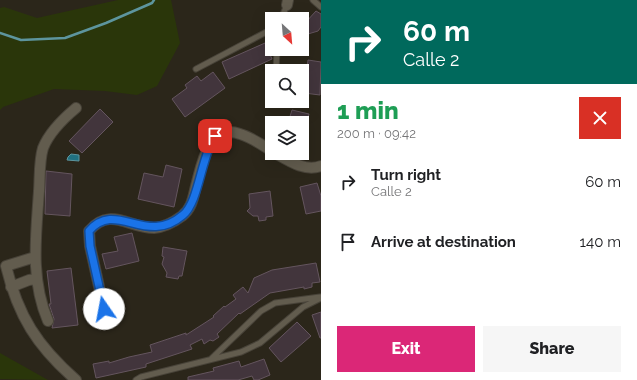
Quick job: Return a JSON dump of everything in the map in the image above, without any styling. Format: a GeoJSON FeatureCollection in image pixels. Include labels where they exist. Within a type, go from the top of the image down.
{"type":"FeatureCollection","features":[{"type":"Feature","properties":{"kind":"street"},"geometry":{"type":"LineString","coordinates":[[48,321],[39,297],[36,279],[35,245],[44,148],[52,134],[76,108]]}},
{"type":"Feature","properties":{"kind":"street"},"geometry":{"type":"LineString","coordinates":[[104,309],[90,246],[89,231],[94,225],[102,220],[112,218],[153,228],[162,227],[183,215],[191,207],[209,145],[215,136],[227,132],[239,133],[265,147]]}},
{"type":"Feature","properties":{"kind":"street"},"geometry":{"type":"LineString","coordinates":[[290,160],[313,169],[321,166]]}},
{"type":"Feature","properties":{"kind":"street"},"geometry":{"type":"LineString","coordinates":[[36,257],[6,266],[11,287],[22,316],[36,338],[76,380]]}},
{"type":"Feature","properties":{"kind":"street"},"geometry":{"type":"LineString","coordinates":[[11,287],[36,279]]}},
{"type":"Feature","properties":{"kind":"lane"},"geometry":{"type":"LineString","coordinates":[[313,0],[321,7]]}},
{"type":"Feature","properties":{"kind":"lane"},"geometry":{"type":"LineString","coordinates":[[283,12],[287,2]]}},
{"type":"Feature","properties":{"kind":"lane"},"geometry":{"type":"LineString","coordinates":[[196,69],[265,33]]}},
{"type":"Feature","properties":{"kind":"lane"},"geometry":{"type":"LineString","coordinates":[[211,359],[268,306],[321,297]]}},
{"type":"Feature","properties":{"kind":"lane"},"geometry":{"type":"LineString","coordinates":[[136,380],[241,352],[260,343],[303,307],[321,297]]}},
{"type":"Feature","properties":{"kind":"green space"},"geometry":{"type":"Polygon","coordinates":[[[118,0],[171,0],[180,43],[157,86],[137,95],[105,91],[54,89],[3,107],[0,110],[0,8],[4,7],[37,18],[118,0]]]}},
{"type":"Feature","properties":{"kind":"green space"},"geometry":{"type":"Polygon","coordinates":[[[0,353],[48,380],[0,379],[0,353]]]}},
{"type":"Feature","properties":{"kind":"water"},"geometry":{"type":"Polygon","coordinates":[[[71,154],[79,155],[79,161],[67,160],[71,154]]]}},
{"type":"Feature","properties":{"kind":"building"},"geometry":{"type":"Polygon","coordinates":[[[316,11],[321,14],[321,27],[318,31],[309,34],[309,19],[316,11]]]}},
{"type":"Feature","properties":{"kind":"building"},"geometry":{"type":"Polygon","coordinates":[[[265,43],[265,56],[271,56],[272,59],[229,79],[222,62],[265,43]]]}},
{"type":"Feature","properties":{"kind":"building"},"geometry":{"type":"Polygon","coordinates":[[[308,60],[321,62],[320,95],[309,94],[309,64],[308,64],[308,60]]]}},
{"type":"Feature","properties":{"kind":"building"},"geometry":{"type":"Polygon","coordinates":[[[213,72],[225,88],[185,117],[172,99],[187,88],[185,85],[197,76],[201,81],[213,72]]]}},
{"type":"Feature","properties":{"kind":"building"},"geometry":{"type":"Polygon","coordinates":[[[100,109],[113,122],[82,153],[69,141],[100,109]]]}},
{"type":"Feature","properties":{"kind":"building"},"geometry":{"type":"Polygon","coordinates":[[[292,110],[309,114],[308,116],[290,116],[292,110]]]}},
{"type":"Feature","properties":{"kind":"building"},"geometry":{"type":"Polygon","coordinates":[[[166,165],[182,169],[174,207],[138,199],[144,173],[163,177],[166,165]]]}},
{"type":"Feature","properties":{"kind":"building"},"geometry":{"type":"Polygon","coordinates":[[[46,171],[72,174],[70,216],[45,214],[46,171]]]}},
{"type":"Feature","properties":{"kind":"building"},"geometry":{"type":"Polygon","coordinates":[[[317,183],[321,196],[321,211],[306,214],[300,187],[317,183]]]}},
{"type":"Feature","properties":{"kind":"building"},"geometry":{"type":"Polygon","coordinates":[[[270,191],[273,216],[266,217],[266,220],[259,221],[258,216],[253,216],[247,211],[250,208],[249,194],[270,191]]]}},
{"type":"Feature","properties":{"kind":"building"},"geometry":{"type":"Polygon","coordinates":[[[132,233],[139,261],[106,269],[102,254],[118,251],[114,237],[132,233]]]}},
{"type":"Feature","properties":{"kind":"building"},"geometry":{"type":"Polygon","coordinates":[[[163,247],[187,251],[182,276],[179,276],[178,279],[166,277],[167,273],[162,264],[164,257],[162,256],[163,247]]]}},
{"type":"Feature","properties":{"kind":"building"},"geometry":{"type":"Polygon","coordinates":[[[316,263],[320,282],[312,283],[312,287],[304,289],[304,287],[270,293],[240,314],[239,313],[217,334],[219,337],[213,341],[210,340],[204,344],[202,339],[190,345],[192,349],[146,364],[146,367],[96,378],[93,364],[109,361],[109,363],[152,352],[150,345],[186,333],[186,335],[214,317],[213,316],[224,306],[225,307],[236,299],[233,295],[243,287],[248,293],[254,278],[272,270],[316,263]]]}},
{"type":"Feature","properties":{"kind":"building"},"geometry":{"type":"Polygon","coordinates":[[[71,268],[78,325],[52,328],[54,319],[49,304],[51,304],[47,271],[71,268]]]}},
{"type":"Feature","properties":{"kind":"building"},"geometry":{"type":"Polygon","coordinates":[[[321,312],[321,338],[320,338],[312,315],[321,312]]]}},
{"type":"Feature","properties":{"kind":"building"},"geometry":{"type":"Polygon","coordinates":[[[297,322],[311,336],[281,362],[269,348],[297,322]]]}},
{"type":"Feature","properties":{"kind":"building"},"geometry":{"type":"Polygon","coordinates":[[[264,359],[270,375],[258,380],[254,380],[252,376],[238,380],[188,380],[188,377],[214,371],[213,368],[239,361],[241,367],[264,359]]]}},
{"type":"Feature","properties":{"kind":"waterway"},"geometry":{"type":"LineString","coordinates":[[0,33],[21,40],[65,38],[106,23],[152,3],[154,0]]}},
{"type":"Feature","properties":{"kind":"route"},"geometry":{"type":"LineString","coordinates":[[104,309],[90,246],[89,231],[94,225],[102,220],[112,218],[153,228],[162,227],[183,215],[191,207],[209,145],[215,136]]}}]}
